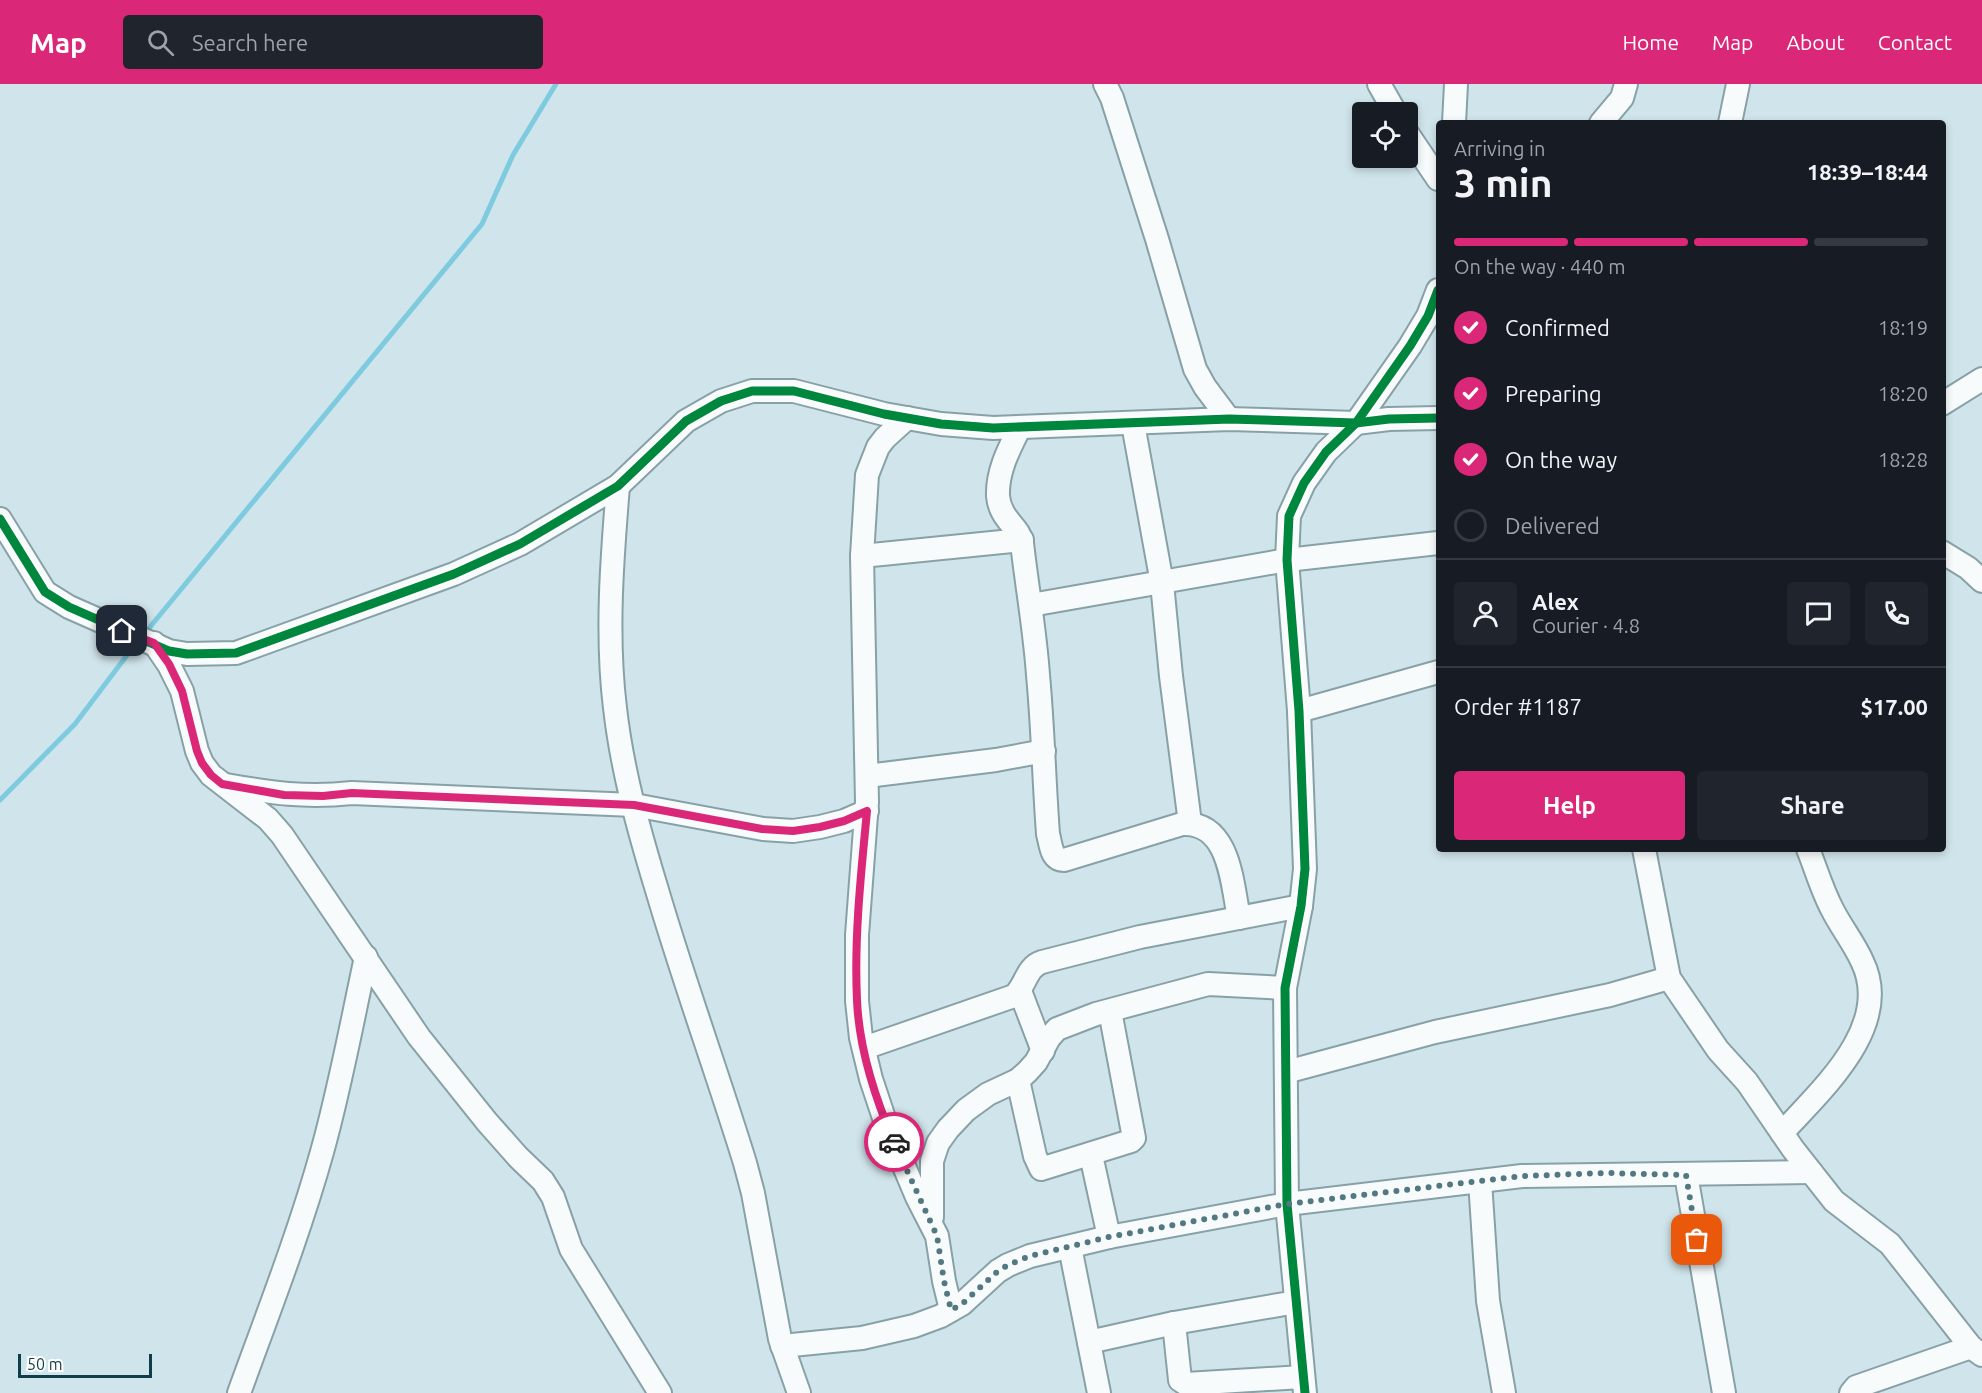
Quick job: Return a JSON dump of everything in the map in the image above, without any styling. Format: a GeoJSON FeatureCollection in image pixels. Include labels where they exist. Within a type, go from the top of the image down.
{"type":"FeatureCollection","features":[{"type":"Feature","properties":{"kind":"street"},"geometry":{"type":"LineString","coordinates":[[1105,84],[1112,98],[1154,228],[1195,369],[1205,387],[1229,419]]}},
{"type":"Feature","properties":{"kind":"street"},"geometry":{"type":"LineString","coordinates":[[1379,84],[1389,102]]}},
{"type":"Feature","properties":{"kind":"street"},"geometry":{"type":"LineString","coordinates":[[1454,120],[1456,84]]}},
{"type":"Feature","properties":{"kind":"street"},"geometry":{"type":"LineString","coordinates":[[1604,120],[1622,98],[1626,84]]}},
{"type":"Feature","properties":{"kind":"street"},"geometry":{"type":"LineString","coordinates":[[1731,120],[1738,84]]}},
{"type":"Feature","properties":{"kind":"street"},"geometry":{"type":"LineString","coordinates":[[1418,149],[1436,176]]}},
{"type":"Feature","properties":{"kind":"street"},"geometry":{"type":"LineString","coordinates":[[1174,1323],[1182,1383],[1304,1385],[1287,1204],[1284,988],[1301,906],[1305,857],[1299,711],[1287,560],[1289,516],[1304,483],[1326,452],[1356,423],[1410,346],[1428,316],[1436,295]]}},
{"type":"Feature","properties":{"kind":"street"},"geometry":{"type":"LineString","coordinates":[[1946,402],[1982,379]]}},
{"type":"Feature","properties":{"kind":"street"},"geometry":{"type":"LineString","coordinates":[[0,519],[45,592],[69,608],[169,651],[188,654],[236,652],[454,574],[520,544],[618,486],[686,421],[721,401],[752,391],[794,391],[907,418],[941,424],[993,428],[1229,419],[1356,423],[1389,419],[1436,418]]}},
{"type":"Feature","properties":{"kind":"street"},"geometry":{"type":"LineString","coordinates":[[907,418],[885,438],[867,475],[862,556],[867,811],[857,935],[857,1001],[871,1079],[885,1120],[917,1197],[937,1236],[951,1310]]}},
{"type":"Feature","properties":{"kind":"street"},"geometry":{"type":"LineString","coordinates":[[1133,424],[1162,583],[1171,676],[1190,823]]}},
{"type":"Feature","properties":{"kind":"street"},"geometry":{"type":"LineString","coordinates":[[1020,427],[1007,452],[998,497],[1000,508],[1007,521],[1022,540],[1031,605],[1044,751],[1048,834],[1054,856],[1060,861],[1190,823],[1208,830],[1222,846],[1226,855],[1239,918]]}},
{"type":"Feature","properties":{"kind":"street"},"geometry":{"type":"LineString","coordinates":[[618,486],[612,561],[612,670],[615,709],[634,805],[676,955],[745,1163],[782,1346],[799,1393]]}},
{"type":"Feature","properties":{"kind":"street"},"geometry":{"type":"LineString","coordinates":[[862,556],[1022,540]]}},
{"type":"Feature","properties":{"kind":"street"},"geometry":{"type":"LineString","coordinates":[[1031,605],[1287,560],[1436,543]]}},
{"type":"Feature","properties":{"kind":"street"},"geometry":{"type":"LineString","coordinates":[[1946,554],[1982,580]]}},
{"type":"Feature","properties":{"kind":"street"},"geometry":{"type":"LineString","coordinates":[[154,643],[169,664],[182,691],[202,763],[211,775],[268,819],[282,835],[419,1037],[510,1148],[543,1181],[553,1197],[571,1249],[660,1393]]}},
{"type":"Feature","properties":{"kind":"street"},"geometry":{"type":"LineString","coordinates":[[1299,711],[1436,673]]}},
{"type":"Feature","properties":{"kind":"street"},"geometry":{"type":"LineString","coordinates":[[867,776],[996,760],[1044,751]]}},
{"type":"Feature","properties":{"kind":"street"},"geometry":{"type":"LineString","coordinates":[[222,784],[284,795],[323,796],[352,793],[634,805],[762,829],[793,831],[844,821],[867,811]]}},
{"type":"Feature","properties":{"kind":"street"},"geometry":{"type":"LineString","coordinates":[[1645,852],[1669,978],[1718,1050],[1748,1082],[1782,1134],[1834,1201],[1890,1244],[1977,1351],[1856,1387],[1851,1393]]}},
{"type":"Feature","properties":{"kind":"street"},"geometry":{"type":"LineString","coordinates":[[1782,1134],[1842,1066],[1866,1023],[1870,989],[1863,963],[1831,908],[1809,852]]}},
{"type":"Feature","properties":{"kind":"street"},"geometry":{"type":"LineString","coordinates":[[864,1048],[1004,1000],[1020,990],[1031,968],[1042,962],[1140,937],[1301,906]]}},
{"type":"Feature","properties":{"kind":"street"},"geometry":{"type":"LineString","coordinates":[[239,1393],[304,1212],[322,1152],[340,1084],[366,957]]}},
{"type":"Feature","properties":{"kind":"street"},"geometry":{"type":"LineString","coordinates":[[1286,1072],[1435,1032],[1610,995],[1669,978]]}},
{"type":"Feature","properties":{"kind":"street"},"geometry":{"type":"LineString","coordinates":[[932,1225],[931,1171],[934,1150],[938,1143],[966,1110],[988,1094],[1017,1080],[1027,1072],[1043,1051],[1049,1038],[1058,1029],[1110,1011],[1208,984],[1284,988]]}},
{"type":"Feature","properties":{"kind":"street"},"geometry":{"type":"LineString","coordinates":[[1020,990],[1043,1051]]}},
{"type":"Feature","properties":{"kind":"street"},"geometry":{"type":"LineString","coordinates":[[1017,1080],[1035,1156],[1041,1169],[1131,1141],[1134,1138],[1110,1011]]}},
{"type":"Feature","properties":{"kind":"street"},"geometry":{"type":"LineString","coordinates":[[1091,1155],[1109,1237]]}},
{"type":"Feature","properties":{"kind":"street"},"geometry":{"type":"LineString","coordinates":[[782,1346],[845,1340],[914,1326],[951,1310],[992,1275],[1030,1256],[1109,1237],[1287,1204],[1522,1176],[1607,1173],[1686,1175],[1811,1172]]}},
{"type":"Feature","properties":{"kind":"street"},"geometry":{"type":"LineString","coordinates":[[1686,1175],[1724,1393]]}},
{"type":"Feature","properties":{"kind":"street"},"geometry":{"type":"LineString","coordinates":[[1480,1180],[1488,1301],[1504,1393]]}},
{"type":"Feature","properties":{"kind":"street"},"geometry":{"type":"LineString","coordinates":[[1070,1247],[1099,1393]]}},
{"type":"Feature","properties":{"kind":"street"},"geometry":{"type":"LineString","coordinates":[[1089,1342],[1174,1323],[1296,1302]]}},
{"type":"Feature","properties":{"kind":"waterway"},"geometry":{"type":"LineString","coordinates":[[145,633],[482,224],[513,155],[556,84]]}},
{"type":"Feature","properties":{"kind":"waterway"},"geometry":{"type":"LineString","coordinates":[[0,800],[75,724],[137,642]]}},
{"type":"Feature","properties":{"kind":"cycle path"},"geometry":{"type":"LineString","coordinates":[[1305,1393],[1287,1204],[1285,988],[1301,906],[1305,869],[1299,711],[1287,560],[1289,516],[1304,483],[1326,452],[1356,423],[1410,346],[1428,316],[1436,295]]}},
{"type":"Feature","properties":{"kind":"cycle path"},"geometry":{"type":"LineString","coordinates":[[0,519],[45,592],[69,607],[169,651],[187,654],[236,653],[454,574],[520,544],[618,486],[686,421],[721,401],[752,391],[794,391],[884,414],[941,424],[993,428],[1229,419],[1356,423],[1389,419],[1436,418]]}},
{"type":"Feature","properties":{"kind":"way so far"},"geometry":{"type":"LineString","coordinates":[[894,1142],[917,1197],[937,1236],[951,1310],[962,1304],[992,1275],[1008,1265],[1030,1256],[1109,1237],[1287,1204],[1522,1176],[1607,1173],[1686,1175],[1697,1240]]}},
{"type":"Feature","properties":{"kind":"route"},"geometry":{"type":"LineString","coordinates":[[122,631],[154,643],[169,664],[182,691],[202,763],[222,784],[284,795],[323,796],[352,793],[634,805],[762,829],[793,831],[844,821],[867,811],[857,935],[857,1001],[861,1038],[871,1079],[894,1142]]}}]}
